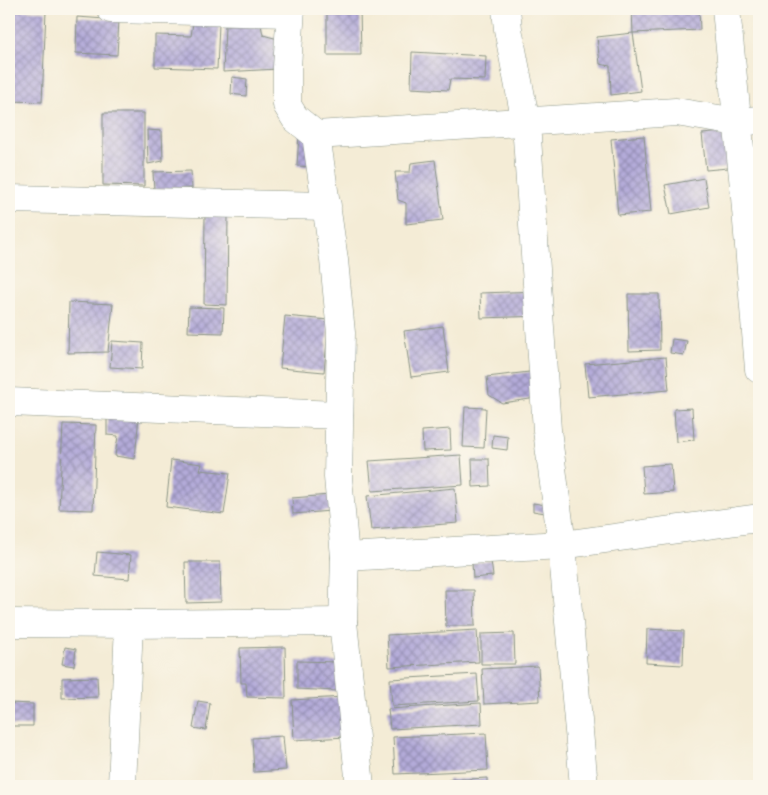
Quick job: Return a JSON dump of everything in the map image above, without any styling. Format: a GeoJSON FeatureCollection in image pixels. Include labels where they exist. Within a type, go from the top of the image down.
{"type":"FeatureCollection","features":[{"type":"Feature","properties":{"kind":"street"},"geometry":{"type":"LineString","coordinates":[[111,9],[291,11],[287,67],[287,105],[295,118],[316,135],[334,260],[340,333],[338,477],[345,557],[343,622],[360,786]]}},
{"type":"Feature","properties":{"kind":"street"},"geometry":{"type":"LineString","coordinates":[[506,9],[526,123],[547,430],[562,545],[584,786]]}},
{"type":"Feature","properties":{"kind":"street"},"geometry":{"type":"LineString","coordinates":[[726,9],[748,121],[759,369]]}},
{"type":"Feature","properties":{"kind":"street"},"geometry":{"type":"LineString","coordinates":[[316,135],[676,112],[748,121]]}},
{"type":"Feature","properties":{"kind":"street"},"geometry":{"type":"LineString","coordinates":[[9,199],[327,206]]}},
{"type":"Feature","properties":{"kind":"street"},"geometry":{"type":"LineString","coordinates":[[9,402],[339,415]]}},
{"type":"Feature","properties":{"kind":"street"},"geometry":{"type":"LineString","coordinates":[[345,557],[562,545],[759,518]]}},
{"type":"Feature","properties":{"kind":"street"},"geometry":{"type":"LineString","coordinates":[[9,623],[343,622]]}},
{"type":"Feature","properties":{"kind":"street"},"geometry":{"type":"LineString","coordinates":[[122,786],[129,624]]}},
{"type":"Feature","properties":{"kind":"building"},"geometry":{"type":"Polygon","coordinates":[[[327,9],[360,9],[361,55],[327,55],[327,9]]]}},
{"type":"Feature","properties":{"kind":"building"},"geometry":{"type":"Polygon","coordinates":[[[632,9],[699,9],[700,30],[633,33],[632,9]]]}},
{"type":"Feature","properties":{"kind":"building"},"geometry":{"type":"Polygon","coordinates":[[[10,10],[46,11],[42,102],[9,101],[10,10]]]}},
{"type":"Feature","properties":{"kind":"building"},"geometry":{"type":"Polygon","coordinates":[[[77,17],[119,20],[117,55],[76,53],[77,17]]]}},
{"type":"Feature","properties":{"kind":"building"},"geometry":{"type":"Polygon","coordinates":[[[193,23],[219,24],[217,69],[155,67],[155,35],[191,36],[193,23]]]}},
{"type":"Feature","properties":{"kind":"building"},"geometry":{"type":"Polygon","coordinates":[[[261,25],[263,35],[278,39],[278,69],[223,72],[225,26],[261,25]]]}},
{"type":"Feature","properties":{"kind":"building"},"geometry":{"type":"Polygon","coordinates":[[[633,33],[641,91],[611,95],[610,66],[600,64],[597,37],[633,33]]]}},
{"type":"Feature","properties":{"kind":"building"},"geometry":{"type":"Polygon","coordinates":[[[412,52],[486,56],[485,80],[450,79],[448,90],[411,88],[412,52]]]}},
{"type":"Feature","properties":{"kind":"building"},"geometry":{"type":"Polygon","coordinates":[[[232,77],[247,79],[246,96],[231,94],[232,77]]]}},
{"type":"Feature","properties":{"kind":"building"},"geometry":{"type":"Polygon","coordinates":[[[103,113],[144,113],[144,186],[103,185],[103,113]]]}},
{"type":"Feature","properties":{"kind":"building"},"geometry":{"type":"Polygon","coordinates":[[[147,130],[162,131],[163,161],[148,164],[147,130]]]}},
{"type":"Feature","properties":{"kind":"building"},"geometry":{"type":"Polygon","coordinates":[[[735,131],[739,167],[706,170],[702,134],[735,131]]]}},
{"type":"Feature","properties":{"kind":"building"},"geometry":{"type":"Polygon","coordinates":[[[299,134],[316,135],[315,167],[297,166],[299,134]]]}},
{"type":"Feature","properties":{"kind":"building"},"geometry":{"type":"Polygon","coordinates":[[[644,136],[651,212],[618,215],[611,139],[644,136]]]}},
{"type":"Feature","properties":{"kind":"building"},"geometry":{"type":"Polygon","coordinates":[[[435,160],[443,220],[406,224],[406,203],[398,200],[395,172],[410,172],[411,163],[435,160]]]}},
{"type":"Feature","properties":{"kind":"building"},"geometry":{"type":"Polygon","coordinates":[[[191,171],[192,188],[154,190],[153,172],[191,171]]]}},
{"type":"Feature","properties":{"kind":"building"},"geometry":{"type":"Polygon","coordinates":[[[704,178],[709,207],[671,214],[665,185],[704,178]]]}},
{"type":"Feature","properties":{"kind":"building"},"geometry":{"type":"Polygon","coordinates":[[[205,214],[228,214],[227,305],[204,304],[205,214]]]}},
{"type":"Feature","properties":{"kind":"building"},"geometry":{"type":"Polygon","coordinates":[[[541,291],[542,316],[481,318],[480,293],[541,291]]]}},
{"type":"Feature","properties":{"kind":"building"},"geometry":{"type":"Polygon","coordinates":[[[628,294],[659,294],[660,350],[629,351],[628,294]]]}},
{"type":"Feature","properties":{"kind":"building"},"geometry":{"type":"Polygon","coordinates":[[[69,302],[113,304],[108,352],[68,353],[69,302]]]}},
{"type":"Feature","properties":{"kind":"building"},"geometry":{"type":"Polygon","coordinates":[[[189,307],[224,308],[223,333],[188,332],[189,307]]]}},
{"type":"Feature","properties":{"kind":"building"},"geometry":{"type":"Polygon","coordinates":[[[285,316],[329,320],[324,372],[280,368],[285,316]]]}},
{"type":"Feature","properties":{"kind":"building"},"geometry":{"type":"Polygon","coordinates":[[[443,326],[449,372],[411,377],[404,331],[443,326]]]}},
{"type":"Feature","properties":{"kind":"building"},"geometry":{"type":"Polygon","coordinates":[[[672,339],[687,341],[684,355],[670,353],[672,339]]]}},
{"type":"Feature","properties":{"kind":"building"},"geometry":{"type":"Polygon","coordinates":[[[112,341],[143,343],[142,369],[110,367],[112,341]]]}},
{"type":"Feature","properties":{"kind":"building"},"geometry":{"type":"Polygon","coordinates":[[[666,357],[669,390],[588,397],[585,364],[666,357]]]}},
{"type":"Feature","properties":{"kind":"building"},"geometry":{"type":"Polygon","coordinates":[[[546,370],[530,399],[502,403],[489,395],[487,377],[546,370]]]}},
{"type":"Feature","properties":{"kind":"building"},"geometry":{"type":"Polygon","coordinates":[[[465,407],[486,408],[484,448],[463,447],[465,407]]]}},
{"type":"Feature","properties":{"kind":"building"},"geometry":{"type":"Polygon","coordinates":[[[692,408],[694,440],[676,442],[674,409],[692,408]]]}},
{"type":"Feature","properties":{"kind":"building"},"geometry":{"type":"Polygon","coordinates":[[[107,412],[139,415],[135,459],[115,456],[118,436],[107,435],[107,412]]]}},
{"type":"Feature","properties":{"kind":"building"},"geometry":{"type":"Polygon","coordinates":[[[63,424],[96,425],[93,510],[59,509],[63,424]]]}},
{"type":"Feature","properties":{"kind":"building"},"geometry":{"type":"Polygon","coordinates":[[[450,429],[451,450],[423,451],[422,431],[450,429]]]}},
{"type":"Feature","properties":{"kind":"building"},"geometry":{"type":"Polygon","coordinates":[[[493,435],[508,437],[507,450],[492,448],[493,435]]]}},
{"type":"Feature","properties":{"kind":"building"},"geometry":{"type":"Polygon","coordinates":[[[461,455],[463,485],[372,491],[369,461],[461,455]]]}},
{"type":"Feature","properties":{"kind":"building"},"geometry":{"type":"Polygon","coordinates":[[[472,459],[489,459],[490,486],[473,487],[472,459]]]}},
{"type":"Feature","properties":{"kind":"building"},"geometry":{"type":"Polygon","coordinates":[[[171,460],[202,464],[200,470],[230,473],[224,514],[166,507],[171,460]]]}},
{"type":"Feature","properties":{"kind":"building"},"geometry":{"type":"Polygon","coordinates":[[[671,464],[673,492],[644,494],[642,466],[671,464]]]}},
{"type":"Feature","properties":{"kind":"building"},"geometry":{"type":"Polygon","coordinates":[[[455,488],[458,523],[371,530],[367,496],[455,488]]]}},
{"type":"Feature","properties":{"kind":"building"},"geometry":{"type":"Polygon","coordinates":[[[330,495],[331,511],[293,514],[292,498],[330,495]]]}},
{"type":"Feature","properties":{"kind":"building"},"geometry":{"type":"Polygon","coordinates":[[[533,503],[546,505],[545,513],[533,511],[533,503]]]}},
{"type":"Feature","properties":{"kind":"building"},"geometry":{"type":"Polygon","coordinates":[[[97,552],[131,555],[129,579],[95,576],[97,552]]]}},
{"type":"Feature","properties":{"kind":"building"},"geometry":{"type":"Polygon","coordinates":[[[491,561],[493,576],[473,578],[472,563],[491,561]]]}},
{"type":"Feature","properties":{"kind":"building"},"geometry":{"type":"Polygon","coordinates":[[[185,562],[220,562],[221,602],[186,603],[185,562]]]}},
{"type":"Feature","properties":{"kind":"building"},"geometry":{"type":"Polygon","coordinates":[[[445,590],[474,590],[475,626],[446,626],[445,590]]]}},
{"type":"Feature","properties":{"kind":"building"},"geometry":{"type":"Polygon","coordinates":[[[647,629],[684,631],[683,665],[646,663],[647,629]]]}},
{"type":"Feature","properties":{"kind":"building"},"geometry":{"type":"Polygon","coordinates":[[[477,630],[479,662],[389,667],[387,635],[477,630]]]}},
{"type":"Feature","properties":{"kind":"building"},"geometry":{"type":"Polygon","coordinates":[[[514,633],[515,664],[481,664],[481,634],[514,633]]]}},
{"type":"Feature","properties":{"kind":"building"},"geometry":{"type":"Polygon","coordinates":[[[65,647],[76,649],[74,666],[62,664],[65,647]]]}},
{"type":"Feature","properties":{"kind":"building"},"geometry":{"type":"Polygon","coordinates":[[[285,647],[286,698],[247,697],[246,683],[241,683],[240,648],[285,647]]]}},
{"type":"Feature","properties":{"kind":"building"},"geometry":{"type":"Polygon","coordinates":[[[297,661],[338,662],[337,691],[297,689],[297,661]]]}},
{"type":"Feature","properties":{"kind":"building"},"geometry":{"type":"Polygon","coordinates":[[[538,666],[540,701],[484,704],[482,669],[538,666]]]}},
{"type":"Feature","properties":{"kind":"building"},"geometry":{"type":"Polygon","coordinates":[[[477,674],[479,701],[392,706],[390,679],[477,674]]]}},
{"type":"Feature","properties":{"kind":"building"},"geometry":{"type":"Polygon","coordinates":[[[97,677],[98,697],[62,698],[62,678],[97,677]]]}},
{"type":"Feature","properties":{"kind":"building"},"geometry":{"type":"Polygon","coordinates":[[[344,697],[346,737],[294,740],[292,700],[344,697]]]}},
{"type":"Feature","properties":{"kind":"building"},"geometry":{"type":"Polygon","coordinates":[[[198,701],[210,703],[206,730],[193,728],[198,701]]]}},
{"type":"Feature","properties":{"kind":"building"},"geometry":{"type":"Polygon","coordinates":[[[9,703],[33,704],[33,726],[9,726],[9,703]]]}},
{"type":"Feature","properties":{"kind":"building"},"geometry":{"type":"Polygon","coordinates":[[[481,703],[482,724],[390,729],[388,709],[481,703]]]}},
{"type":"Feature","properties":{"kind":"building"},"geometry":{"type":"Polygon","coordinates":[[[486,733],[488,770],[395,774],[393,737],[486,733]]]}},
{"type":"Feature","properties":{"kind":"building"},"geometry":{"type":"Polygon","coordinates":[[[283,736],[286,770],[254,772],[252,738],[283,736]]]}},
{"type":"Feature","properties":{"kind":"building"},"geometry":{"type":"Polygon","coordinates":[[[487,778],[487,786],[448,786],[448,780],[487,778]]]}}]}
